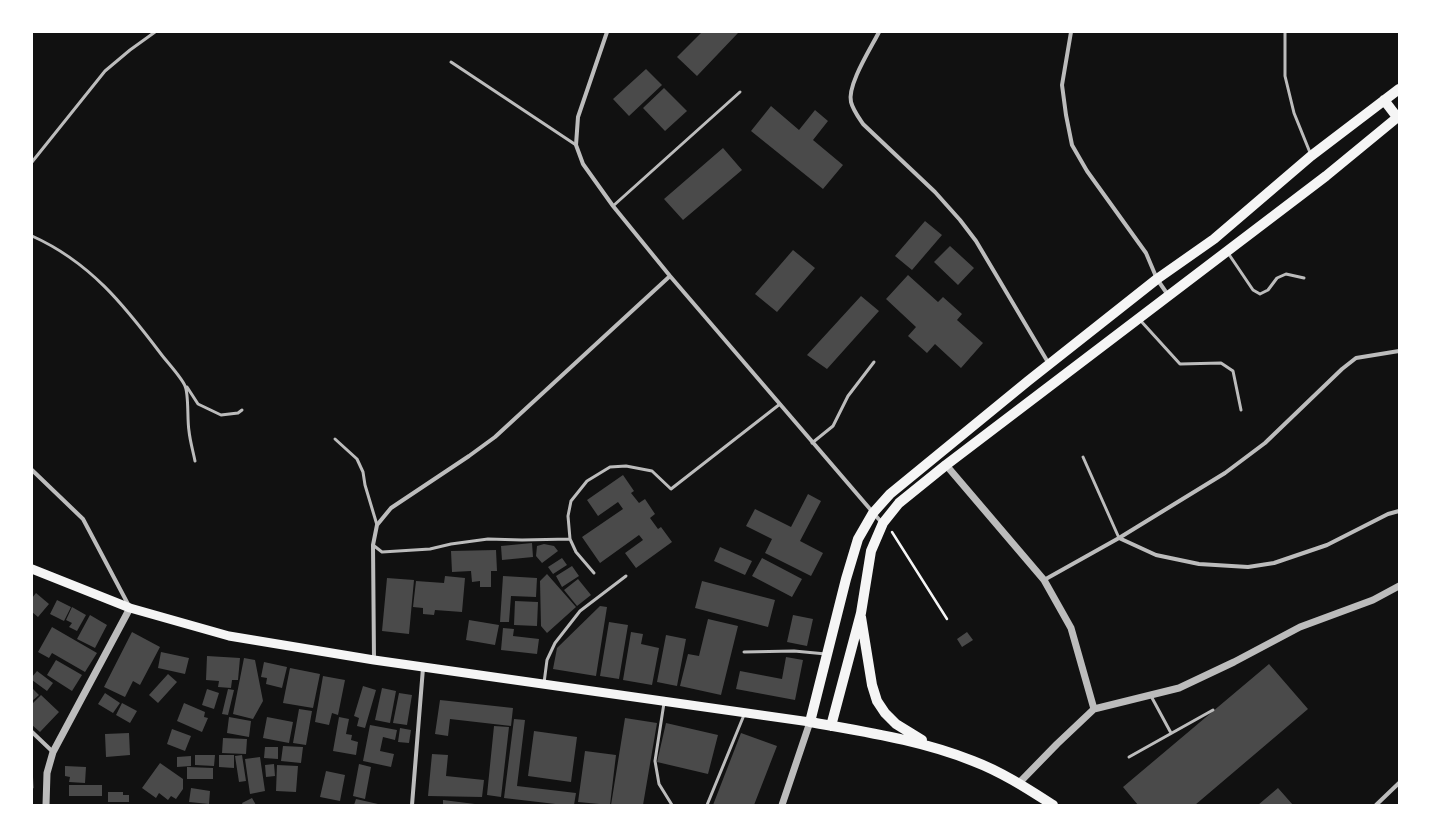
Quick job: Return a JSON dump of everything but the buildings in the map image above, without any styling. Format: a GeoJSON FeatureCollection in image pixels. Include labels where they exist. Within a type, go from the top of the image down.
{"type":"FeatureCollection","features":[{"type":"Feature","properties":{"kind":"highway"},"geometry":{"type":"LineString","coordinates":[[1053,805],[1019,784],[975,761],[934,747],[883,735],[810,722],[846,579],[858,539],[873,513],[890,494],[1028,381],[1157,279],[1214,239],[1311,156],[1399,89]]}},
{"type":"Feature","properties":{"kind":"highway"},"geometry":{"type":"LineString","coordinates":[[831,726],[861,613],[871,551],[883,522],[899,503],[946,465],[1326,176],[1398,117],[1384,100]]}},
{"type":"Feature","properties":{"kind":"highway"},"geometry":{"type":"LineString","coordinates":[[1028,381],[1039,394]]}},
{"type":"Feature","properties":{"kind":"highway"},"geometry":{"type":"LineString","coordinates":[[861,613],[872,685],[877,701],[884,713],[896,724],[934,747]]}},
{"type":"Feature","properties":{"kind":"main road"},"geometry":{"type":"LineString","coordinates":[[32,569],[130,608],[229,636],[374,660],[810,722]]}},
{"type":"Feature","properties":{"kind":"street"},"geometry":{"type":"LineString","coordinates":[[607,32],[578,117],[576,145],[584,164],[613,206],[670,276],[812,443],[873,513],[883,522]]}},
{"type":"Feature","properties":{"kind":"street"},"geometry":{"type":"LineString","coordinates":[[880,32],[855,78],[851,90],[851,102],[856,113],[863,124],[935,192],[960,220],[976,241],[1049,365]]}},
{"type":"Feature","properties":{"kind":"street"},"geometry":{"type":"LineString","coordinates":[[1071,32],[1062,85],[1072,145],[1087,171],[1146,253],[1157,279],[1168,296]]}},
{"type":"Feature","properties":{"kind":"street"},"geometry":{"type":"LineString","coordinates":[[374,660],[372,545],[377,526],[391,508],[495,437],[670,276]]}},
{"type":"Feature","properties":{"kind":"street"},"geometry":{"type":"LineString","coordinates":[[1044,580],[1119,538],[1225,473],[1265,443],[1342,369],[1356,358],[1399,351]]}},
{"type":"Feature","properties":{"kind":"street"},"geometry":{"type":"LineString","coordinates":[[946,465],[1044,580],[1071,628],[1094,709]]}},
{"type":"Feature","properties":{"kind":"street"},"geometry":{"type":"LineString","coordinates":[[32,470],[83,519],[130,608],[53,752],[47,773],[46,805]]}},
{"type":"Feature","properties":{"kind":"street"},"geometry":{"type":"LineString","coordinates":[[1119,538],[1156,555],[1198,564],[1248,567],[1274,563],[1328,545],[1388,514],[1399,510]]}},
{"type":"Feature","properties":{"kind":"street"},"geometry":{"type":"LineString","coordinates":[[1019,784],[1057,744],[1094,709],[1180,688],[1234,662],[1300,627],[1373,600],[1399,586]]}},
{"type":"Feature","properties":{"kind":"street"},"geometry":{"type":"LineString","coordinates":[[412,805],[423,667]]}},
{"type":"Feature","properties":{"kind":"street"},"geometry":{"type":"LineString","coordinates":[[782,805],[810,722]]}},
{"type":"Feature","properties":{"kind":"street"},"geometry":{"type":"LineString","coordinates":[[32,732],[53,752]]}},
{"type":"Feature","properties":{"kind":"street"},"geometry":{"type":"LineString","coordinates":[[1376,805],[1399,783]]}},
{"type":"Feature","properties":{"kind":"lane"},"geometry":{"type":"LineString","coordinates":[[32,162],[105,71],[155,32]]}},
{"type":"Feature","properties":{"kind":"lane"},"geometry":{"type":"LineString","coordinates":[[1285,32],[1285,76],[1294,113],[1311,156]]}},
{"type":"Feature","properties":{"kind":"lane"},"geometry":{"type":"LineString","coordinates":[[451,62],[576,145]]}},
{"type":"Feature","properties":{"kind":"lane"},"geometry":{"type":"LineString","coordinates":[[613,206],[740,92]]}},
{"type":"Feature","properties":{"kind":"lane"},"geometry":{"type":"LineString","coordinates":[[32,236],[51,245],[70,258],[90,273],[111,293],[186,386],[198,404],[221,415],[238,413],[242,410]]}},
{"type":"Feature","properties":{"kind":"lane"},"geometry":{"type":"LineString","coordinates":[[1227,251],[1253,290],[1260,294],[1268,290],[1277,278],[1286,274],[1304,278]]}},
{"type":"Feature","properties":{"kind":"lane"},"geometry":{"type":"LineString","coordinates":[[1139,318],[1180,364],[1221,363],[1233,371],[1241,410]]}},
{"type":"Feature","properties":{"kind":"lane"},"geometry":{"type":"LineString","coordinates":[[812,443],[833,426],[848,396],[874,362]]}},
{"type":"Feature","properties":{"kind":"lane"},"geometry":{"type":"LineString","coordinates":[[186,386],[189,431],[195,461]]}},
{"type":"Feature","properties":{"kind":"lane"},"geometry":{"type":"LineString","coordinates":[[594,573],[576,552],[570,539],[568,516],[571,501],[587,481],[610,467],[626,466],[652,471],[671,489],[780,404]]}},
{"type":"Feature","properties":{"kind":"lane"},"geometry":{"type":"LineString","coordinates":[[335,439],[357,459],[363,472],[364,485],[377,526]]}},
{"type":"Feature","properties":{"kind":"lane"},"geometry":{"type":"LineString","coordinates":[[1083,457],[1119,538]]}},
{"type":"Feature","properties":{"kind":"lane"},"geometry":{"type":"LineString","coordinates":[[372,545],[382,552],[430,549],[451,544],[488,539],[570,539]]}},
{"type":"Feature","properties":{"kind":"lane"},"geometry":{"type":"LineString","coordinates":[[544,685],[547,660],[559,638],[580,611],[626,576]]}},
{"type":"Feature","properties":{"kind":"lane"},"geometry":{"type":"LineString","coordinates":[[744,652],[794,651],[828,655]]}},
{"type":"Feature","properties":{"kind":"lane"},"geometry":{"type":"LineString","coordinates":[[1150,695],[1171,733]]}},
{"type":"Feature","properties":{"kind":"lane"},"geometry":{"type":"LineString","coordinates":[[664,702],[656,761],[659,784],[672,805]]}},
{"type":"Feature","properties":{"kind":"lane"},"geometry":{"type":"LineString","coordinates":[[1129,757],[1213,710]]}},
{"type":"Feature","properties":{"kind":"lane"},"geometry":{"type":"LineString","coordinates":[[706,805],[745,713]]}},
{"type":"Feature","properties":{"kind":"path"},"geometry":{"type":"LineString","coordinates":[[883,522],[947,620]]}}]}
